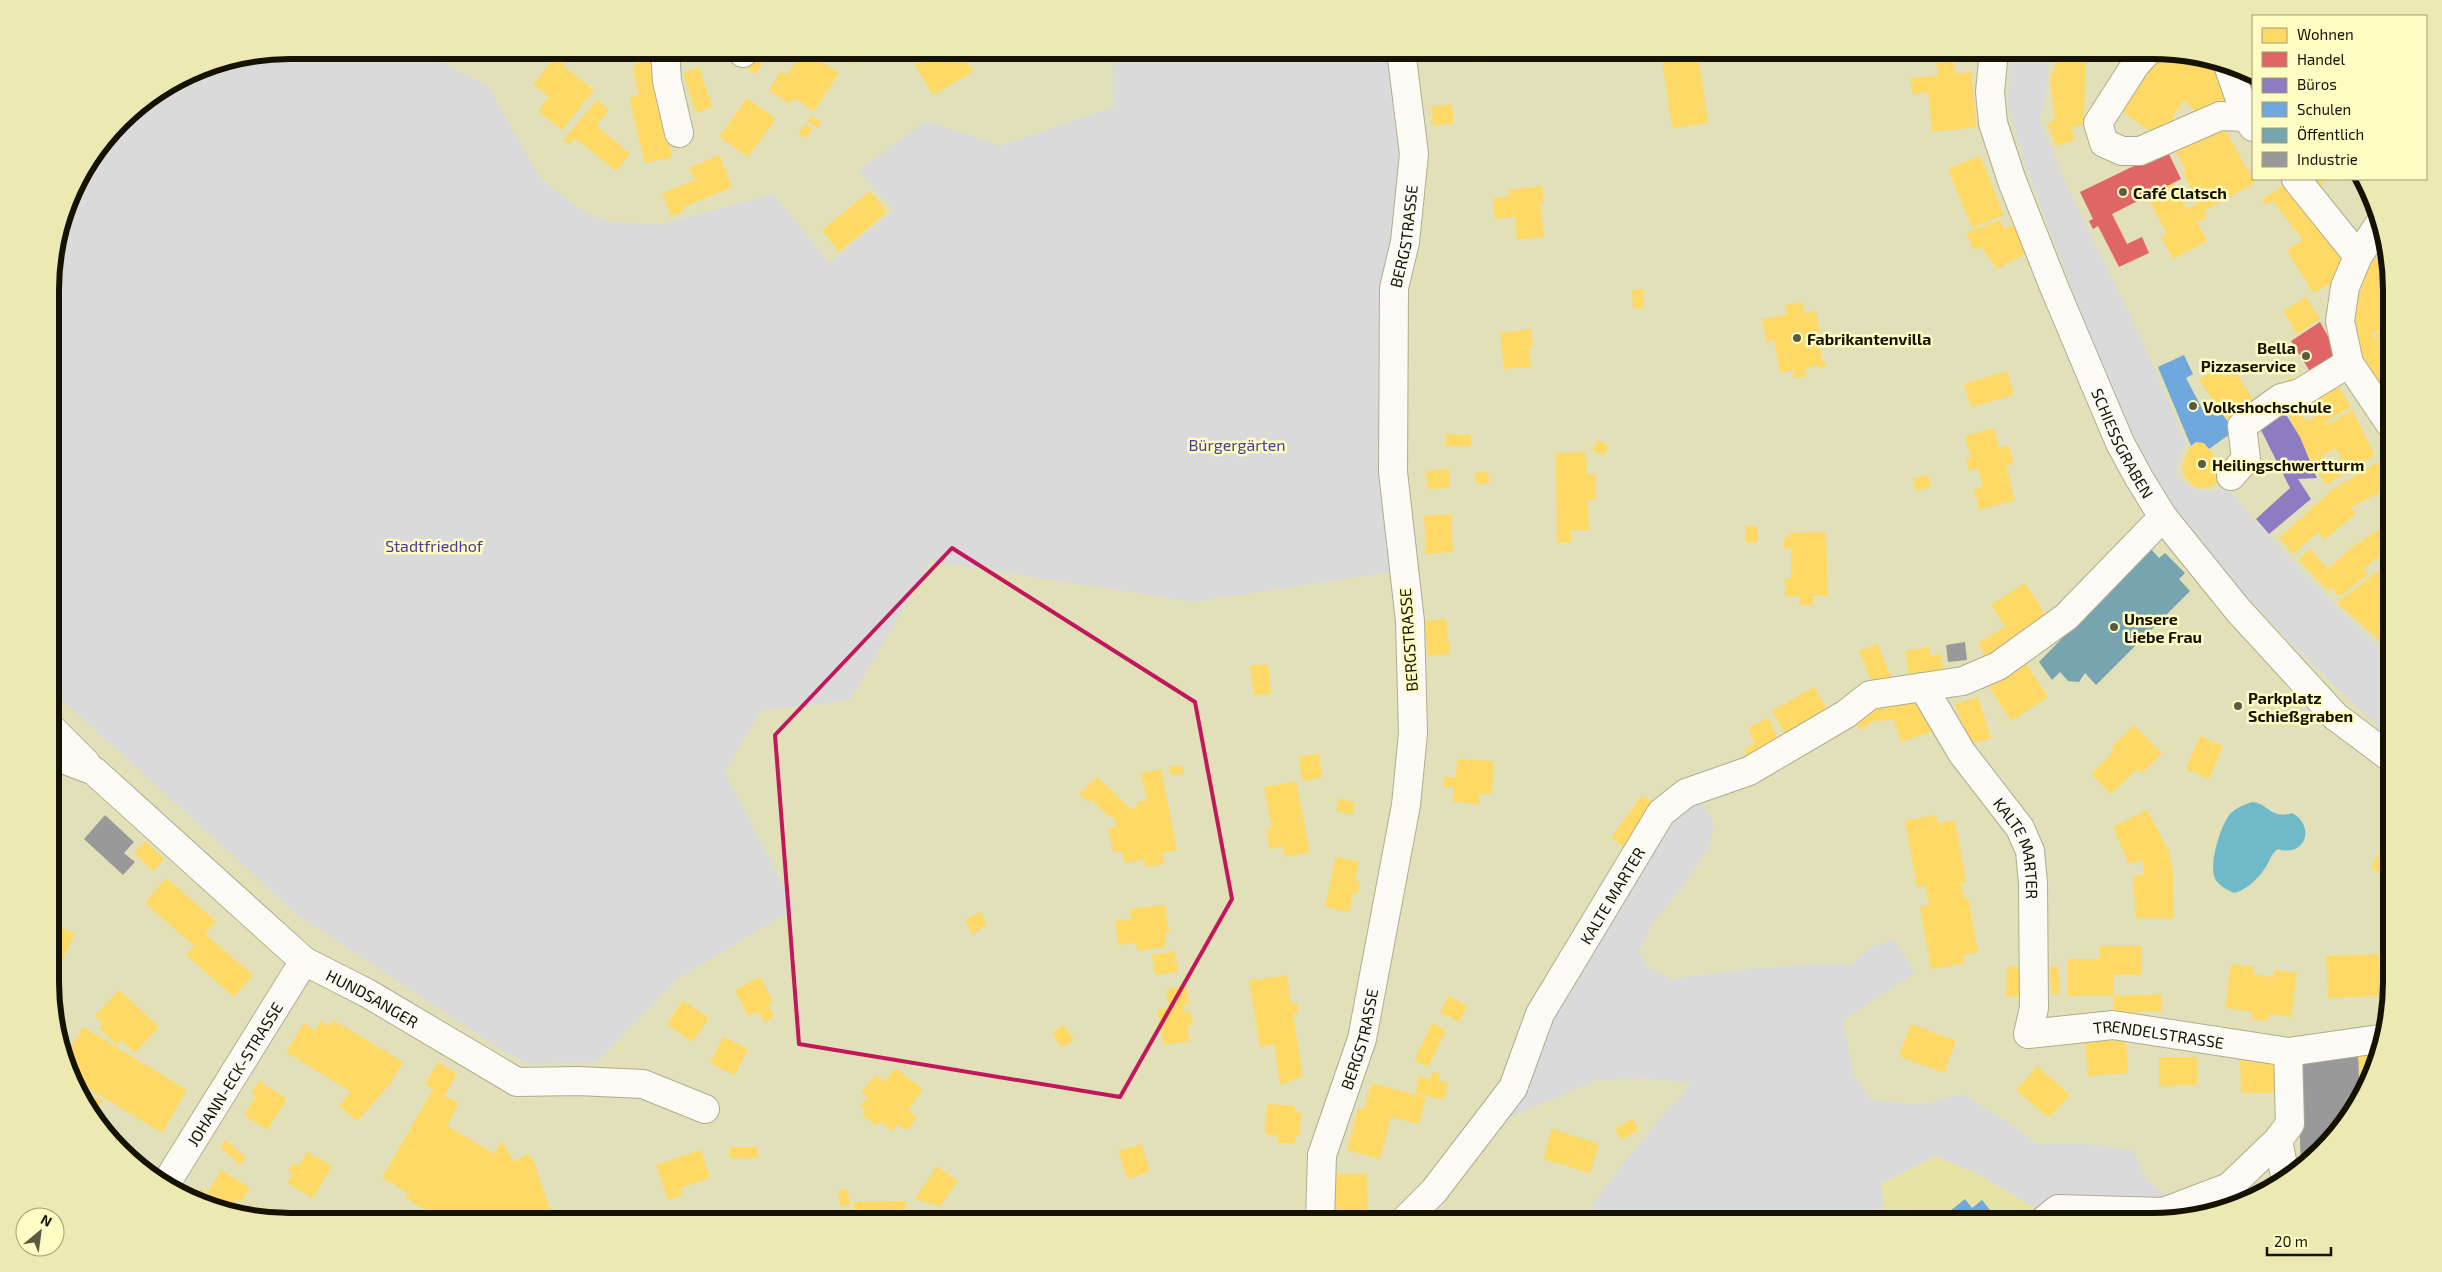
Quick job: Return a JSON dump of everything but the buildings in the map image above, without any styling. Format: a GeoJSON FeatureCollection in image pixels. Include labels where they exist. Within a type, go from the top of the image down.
{"type":"FeatureCollection","features":[{"type":"Feature","properties":{"kind":"street"},"geometry":{"type":"LineString","coordinates":[[665,59],[667,81],[679,133]]}},
{"type":"Feature","properties":{"kind":"street","name":"BERGSTRASSE"},"geometry":{"type":"LineString","coordinates":[[1320,1213],[1322,1154],[1362,1039],[1406,805],[1413,733],[1410,621],[1393,472],[1394,288],[1405,242],[1414,154],[1402,59]]}},
{"type":"Feature","properties":{"kind":"street","name":"SCHIESSGRABEN"},"geometry":{"type":"LineString","coordinates":[[1993,59],[1990,92],[1993,122],[2012,181],[2054,287],[2120,443],[2164,517],[2238,610],[2336,717],[2383,752]]}},
{"type":"Feature","properties":{"kind":"street"},"geometry":{"type":"LineString","coordinates":[[2141,59],[2098,123],[2104,143],[2122,151],[2140,151],[2220,116],[2251,120]]}},
{"type":"Feature","properties":{"kind":"street"},"geometry":{"type":"LineString","coordinates":[[2231,72],[2251,120]]}},
{"type":"Feature","properties":{"kind":"street"},"geometry":{"type":"LineString","coordinates":[[2297,180],[2358,256]]}},
{"type":"Feature","properties":{"kind":"street"},"geometry":{"type":"LineString","coordinates":[[2375,230],[2358,256],[2345,287],[2340,321],[2349,363],[2383,414]]}},
{"type":"Feature","properties":{"kind":"street"},"geometry":{"type":"LineString","coordinates":[[2231,476],[2246,459],[2242,426],[2281,398],[2300,393],[2349,363]]}},
{"type":"Feature","properties":{"kind":"street","name":"KALTE MARTER"},"geometry":{"type":"LineString","coordinates":[[1412,1213],[1434,1191],[1513,1088],[1540,1014],[1661,813],[1686,793],[1749,771],[1846,714],[1870,695],[1962,681],[1998,666],[2027,647],[2066,617],[2164,517]]}},
{"type":"Feature","properties":{"kind":"street","name":"KALTE MARTER"},"geometry":{"type":"LineString","coordinates":[[1923,687],[1962,753],[2020,828],[2030,851],[2033,883],[2034,1008],[2028,1034]]}},
{"type":"Feature","properties":{"kind":"street","name":"HUNDSANGER"},"geometry":{"type":"LineString","coordinates":[[59,735],[94,771],[304,961],[367,994],[517,1082],[578,1081],[643,1084],[705,1109]]}},
{"type":"Feature","properties":{"kind":"street","name":"HUNDSANGER"},"geometry":{"type":"LineString","coordinates":[[59,757],[94,771]]}},
{"type":"Feature","properties":{"kind":"street","name":"JOHANN-ECK-STRASSE"},"geometry":{"type":"LineString","coordinates":[[169,1179],[304,961]]}},
{"type":"Feature","properties":{"kind":"street","name":"TRENDELSTRASSE"},"geometry":{"type":"LineString","coordinates":[[2028,1034],[2113,1025],[2288,1052],[2376,1039]]}},
{"type":"Feature","properties":{"kind":"street"},"geometry":{"type":"LineString","coordinates":[[2053,1213],[2058,1209],[2163,1212],[2229,1187],[2278,1140],[2290,1124],[2288,1052]]}},
{"type":"Feature","properties":{"kind":"street"},"geometry":{"type":"LineString","coordinates":[[2278,1140],[2284,1172]]}},
{"type":"Feature","properties":{"kind":"highlighted area"},"geometry":{"type":"Polygon","coordinates":[[[952,548],[1195,702],[1232,899],[1120,1097],[799,1044],[775,735],[952,548]]]}},
{"type":"Feature","properties":{"kind":"shaded area"},"geometry":{"type":"Polygon","coordinates":[[[1935,1156],[1978,1174],[2044,1213],[1884,1213],[1881,1184],[1935,1156]]]}},
{"type":"Feature","properties":{"kind":"green space","name":"Stadtfriedhof"},"geometry":{"type":"Polygon","coordinates":[[[275,59],[436,59],[489,87],[540,178],[580,210],[609,222],[664,224],[773,194],[829,263],[894,210],[858,171],[925,121],[1001,146],[1114,107],[1112,59],[1388,59],[1405,160],[1380,332],[1396,571],[1194,602],[931,561],[850,700],[760,711],[725,773],[795,908],[676,980],[597,1062],[528,1064],[505,1052],[299,916],[59,697],[59,275],[63,245],[76,201],[98,161],[126,126],[149,106],[201,76],[245,63],[275,59]]]}},
{"type":"Feature","properties":{"kind":"green space"},"geometry":{"type":"Polygon","coordinates":[[[2011,59],[2049,59],[2045,102],[2039,118],[2078,209],[2147,351],[2186,443],[2181,450],[2176,474],[2193,489],[2213,492],[2221,485],[2233,495],[2309,579],[2383,650],[2383,731],[2293,646],[2228,577],[2174,507],[2132,438],[2101,367],[2022,156],[2007,103],[2011,59]]]}},
{"type":"Feature","properties":{"kind":"green space"},"geometry":{"type":"Polygon","coordinates":[[[1697,800],[1711,818],[1713,826],[1712,837],[1698,864],[1646,936],[1639,951],[1648,968],[1672,979],[1748,969],[1823,964],[1851,965],[1873,946],[1894,939],[1915,973],[1843,1020],[1854,1076],[1872,1100],[1922,1105],[1962,1094],[2009,1123],[2036,1144],[2086,1144],[2133,1150],[2147,1182],[2191,1210],[2167,1213],[2044,1213],[1978,1174],[1935,1156],[1881,1184],[1884,1213],[1588,1213],[1601,1192],[1650,1130],[1692,1083],[1644,1078],[1597,1080],[1502,1120],[1574,983],[1676,814],[1697,800]]]}},
{"type":"Feature","properties":{"kind":"water"},"geometry":{"type":"Polygon","coordinates":[[[2252,802],[2262,805],[2274,813],[2285,815],[2292,813],[2300,819],[2304,826],[2304,840],[2295,849],[2287,851],[2278,849],[2272,854],[2264,870],[2257,878],[2244,889],[2234,893],[2215,879],[2213,869],[2215,852],[2227,818],[2238,808],[2252,802]]]}},
{"type":"Feature","properties":{"kind":"place","name":"Café Clatsch"},"geometry":{"type":"Point","coordinates":[2123,192]}},
{"type":"Feature","properties":{"kind":"place","name":"Fabrikantenvilla"},"geometry":{"type":"Point","coordinates":[1797,338]}},
{"type":"Feature","properties":{"kind":"place","name":"Bella Pizzaservice"},"geometry":{"type":"Point","coordinates":[2306,356]}},
{"type":"Feature","properties":{"kind":"place","name":"Volkshochschule"},"geometry":{"type":"Point","coordinates":[2193,406]}},
{"type":"Feature","properties":{"kind":"place","name":"Heilingschwertturm"},"geometry":{"type":"Point","coordinates":[2202,464]}},
{"type":"Feature","properties":{"kind":"place","name":"Unsere Liebe Frau"},"geometry":{"type":"Point","coordinates":[2114,627]}},
{"type":"Feature","properties":{"kind":"place","name":"Parkplatz Schießgraben"},"geometry":{"type":"Point","coordinates":[2238,706]}},
{"type":"Feature","properties":{"kind":"park label","name":"Bürgergärten"},"geometry":{"type":"Point","coordinates":[1237,444]}}]}
